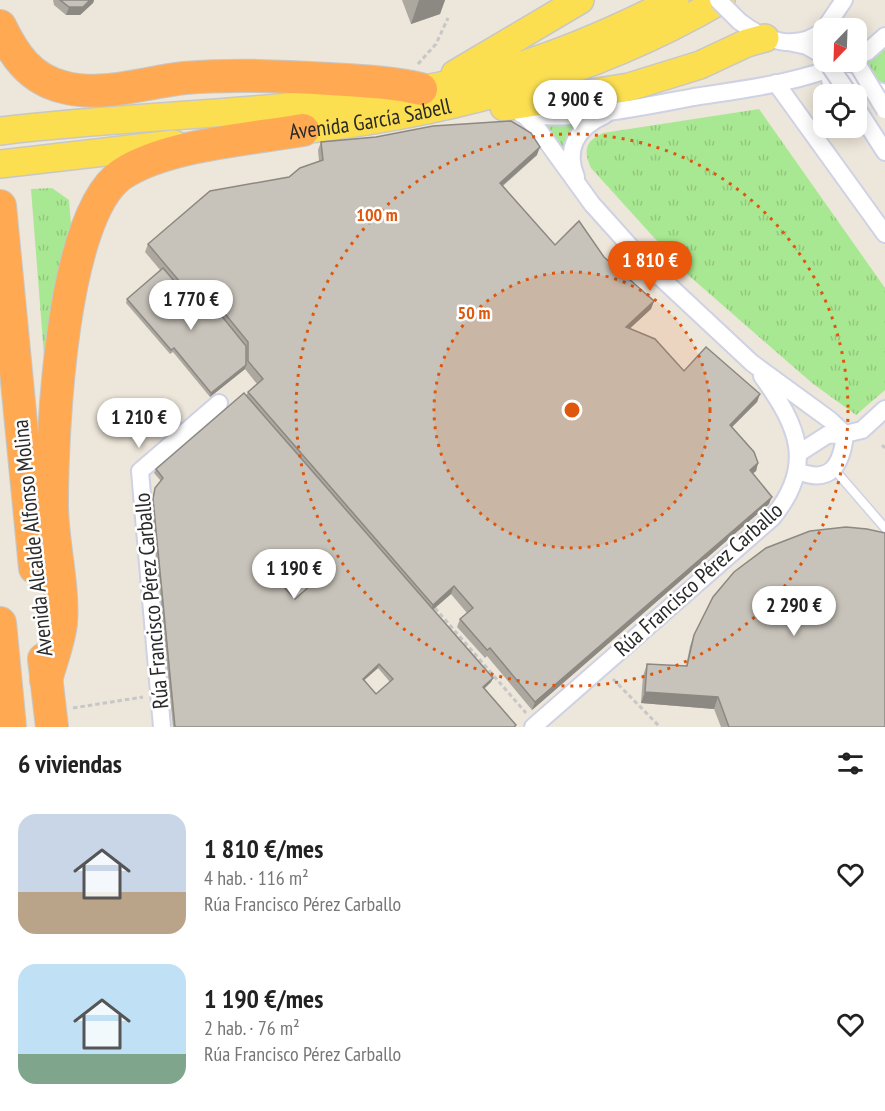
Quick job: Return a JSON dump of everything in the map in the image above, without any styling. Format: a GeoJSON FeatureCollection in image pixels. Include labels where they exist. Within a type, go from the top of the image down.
{"type":"FeatureCollection","features":[{"type":"Feature","properties":{"kind":"highway"},"geometry":{"type":"LineString","coordinates":[[0,26],[15,54],[31,72],[64,88],[93,91],[183,78],[251,74],[419,93]]}},
{"type":"Feature","properties":{"kind":"highway"},"geometry":{"type":"LineString","coordinates":[[46,680],[61,623],[52,505],[59,366],[75,266],[87,225],[109,185],[122,174],[155,158],[303,130]]}},
{"type":"Feature","properties":{"kind":"highway","name":"Avenida Alcalde Alfonso Molina"},"geometry":{"type":"LineString","coordinates":[[0,206],[52,727]]}},
{"type":"Feature","properties":{"kind":"highway","name":"Avenida Alcalde Alfonso Molina"},"geometry":{"type":"LineString","coordinates":[[0,623],[2,663],[10,727]]}},
{"type":"Feature","properties":{"kind":"main road"},"geometry":{"type":"LineString","coordinates":[[419,93],[580,0]]}},
{"type":"Feature","properties":{"kind":"main road","name":"Avenida García Sabell"},"geometry":{"type":"LineString","coordinates":[[0,164],[303,130],[560,51],[675,0]]}},
{"type":"Feature","properties":{"kind":"main road","name":"Avenida García Sabell"},"geometry":{"type":"LineString","coordinates":[[0,131],[297,106],[419,93],[509,91],[565,72],[636,43],[719,0]]}},
{"type":"Feature","properties":{"kind":"main road"},"geometry":{"type":"LineString","coordinates":[[419,93],[495,108],[629,87],[700,65],[747,43],[765,38]]}},
{"type":"Feature","properties":{"kind":"street"},"geometry":{"type":"LineString","coordinates":[[719,0],[739,21],[765,38],[807,46],[813,49]]}},
{"type":"Feature","properties":{"kind":"street"},"geometry":{"type":"LineString","coordinates":[[832,18],[843,4]]}},
{"type":"Feature","properties":{"kind":"street"},"geometry":{"type":"LineString","coordinates":[[792,43],[813,36]]}},
{"type":"Feature","properties":{"kind":"street"},"geometry":{"type":"LineString","coordinates":[[867,52],[885,36]]}},
{"type":"Feature","properties":{"kind":"street"},"geometry":{"type":"LineString","coordinates":[[776,83],[813,72]]}},
{"type":"Feature","properties":{"kind":"street"},"geometry":{"type":"LineString","coordinates":[[862,72],[885,110]]}},
{"type":"Feature","properties":{"kind":"street"},"geometry":{"type":"LineString","coordinates":[[495,108],[524,115],[564,115],[625,110],[776,83],[819,79],[848,81],[885,93]]}},
{"type":"Feature","properties":{"kind":"street"},"geometry":{"type":"LineString","coordinates":[[776,83],[885,234]]}},
{"type":"Feature","properties":{"kind":"street"},"geometry":{"type":"LineString","coordinates":[[581,189],[572,164],[574,138],[589,122],[625,110]]}},
{"type":"Feature","properties":{"kind":"street","name":"Rúa Francisco Pérez Carballo"},"geometry":{"type":"LineString","coordinates":[[524,115],[537,128],[581,189],[645,263],[752,363],[830,420],[845,434]]}},
{"type":"Feature","properties":{"kind":"street"},"geometry":{"type":"LineString","coordinates":[[867,124],[885,152]]}},
{"type":"Feature","properties":{"kind":"street","name":"Rúa Francisco Pérez Carballo"},"geometry":{"type":"LineString","coordinates":[[531,722],[772,518],[792,491],[798,471],[799,453],[787,413],[752,363]]}},
{"type":"Feature","properties":{"kind":"street","name":"Rúa Francisco Pérez Carballo"},"geometry":{"type":"LineString","coordinates":[[162,727],[143,530],[140,471],[219,403]]}},
{"type":"Feature","properties":{"kind":"street"},"geometry":{"type":"LineString","coordinates":[[799,453],[827,435],[862,430],[885,409]]}},
{"type":"Feature","properties":{"kind":"street"},"geometry":{"type":"LineString","coordinates":[[798,471],[818,477],[834,469],[844,446],[845,434]]}},
{"type":"Feature","properties":{"kind":"lane"},"geometry":{"type":"LineString","coordinates":[[834,469],[885,528]]}},
{"type":"Feature","properties":{"kind":"path"},"geometry":{"type":"LineString","coordinates":[[419,93],[436,44],[448,18]]}},
{"type":"Feature","properties":{"kind":"path"},"geometry":{"type":"LineString","coordinates":[[435,608],[531,722]]}},
{"type":"Feature","properties":{"kind":"path"},"geometry":{"type":"LineString","coordinates":[[613,679],[660,727]]}},
{"type":"Feature","properties":{"kind":"path"},"geometry":{"type":"LineString","coordinates":[[89,706],[133,699]]}},
{"type":"Feature","properties":{"kind":"green space"},"geometry":{"type":"Polygon","coordinates":[[[885,48],[885,86],[849,74],[867,72],[867,61],[885,48]]]}},
{"type":"Feature","properties":{"kind":"green space"},"geometry":{"type":"Polygon","coordinates":[[[759,109],[885,288],[885,390],[856,415],[812,383],[687,274],[588,162],[589,143],[603,133],[759,109]]]}},
{"type":"Feature","properties":{"kind":"green space"},"geometry":{"type":"Polygon","coordinates":[[[578,120],[568,135],[563,159],[546,125],[578,120]]]}},
{"type":"Feature","properties":{"kind":"green space"},"geometry":{"type":"Polygon","coordinates":[[[52,188],[69,200],[71,224],[47,394],[31,189],[52,188]]]}},
{"type":"Feature","properties":{"kind":"building"},"geometry":{"type":"Polygon","coordinates":[[[60,0],[90,0],[83,7],[69,7],[60,0]]]}},
{"type":"Feature","properties":{"kind":"building"},"geometry":{"type":"Polygon","coordinates":[[[511,121],[531,133],[540,147],[500,183],[555,245],[579,221],[604,257],[654,301],[626,327],[655,339],[684,371],[706,347],[760,394],[730,425],[754,452],[758,463],[750,470],[772,497],[535,702],[490,648],[487,650],[460,619],[473,608],[454,586],[433,605],[248,392],[263,379],[248,361],[248,342],[218,305],[207,314],[148,244],[210,191],[289,177],[300,168],[323,160],[321,142],[376,137],[433,126],[511,121]]]}},
{"type":"Feature","properties":{"kind":"building"},"geometry":{"type":"Polygon","coordinates":[[[163,268],[206,318],[216,309],[246,346],[246,365],[211,393],[174,348],[171,350],[127,299],[163,268]]]}},
{"type":"Feature","properties":{"kind":"building"},"geometry":{"type":"Polygon","coordinates":[[[244,393],[493,678],[483,687],[516,725],[514,727],[175,727],[153,499],[155,488],[163,478],[156,469],[244,393]],[[297,569],[281,584],[295,599],[311,585],[297,569]],[[379,664],[363,679],[376,694],[393,679],[379,664]]]}},
{"type":"Feature","properties":{"kind":"building"},"geometry":{"type":"Polygon","coordinates":[[[846,527],[885,533],[885,727],[729,727],[718,697],[645,692],[647,664],[687,666],[694,635],[713,597],[734,572],[766,548],[810,531],[846,527]]]}}]}
